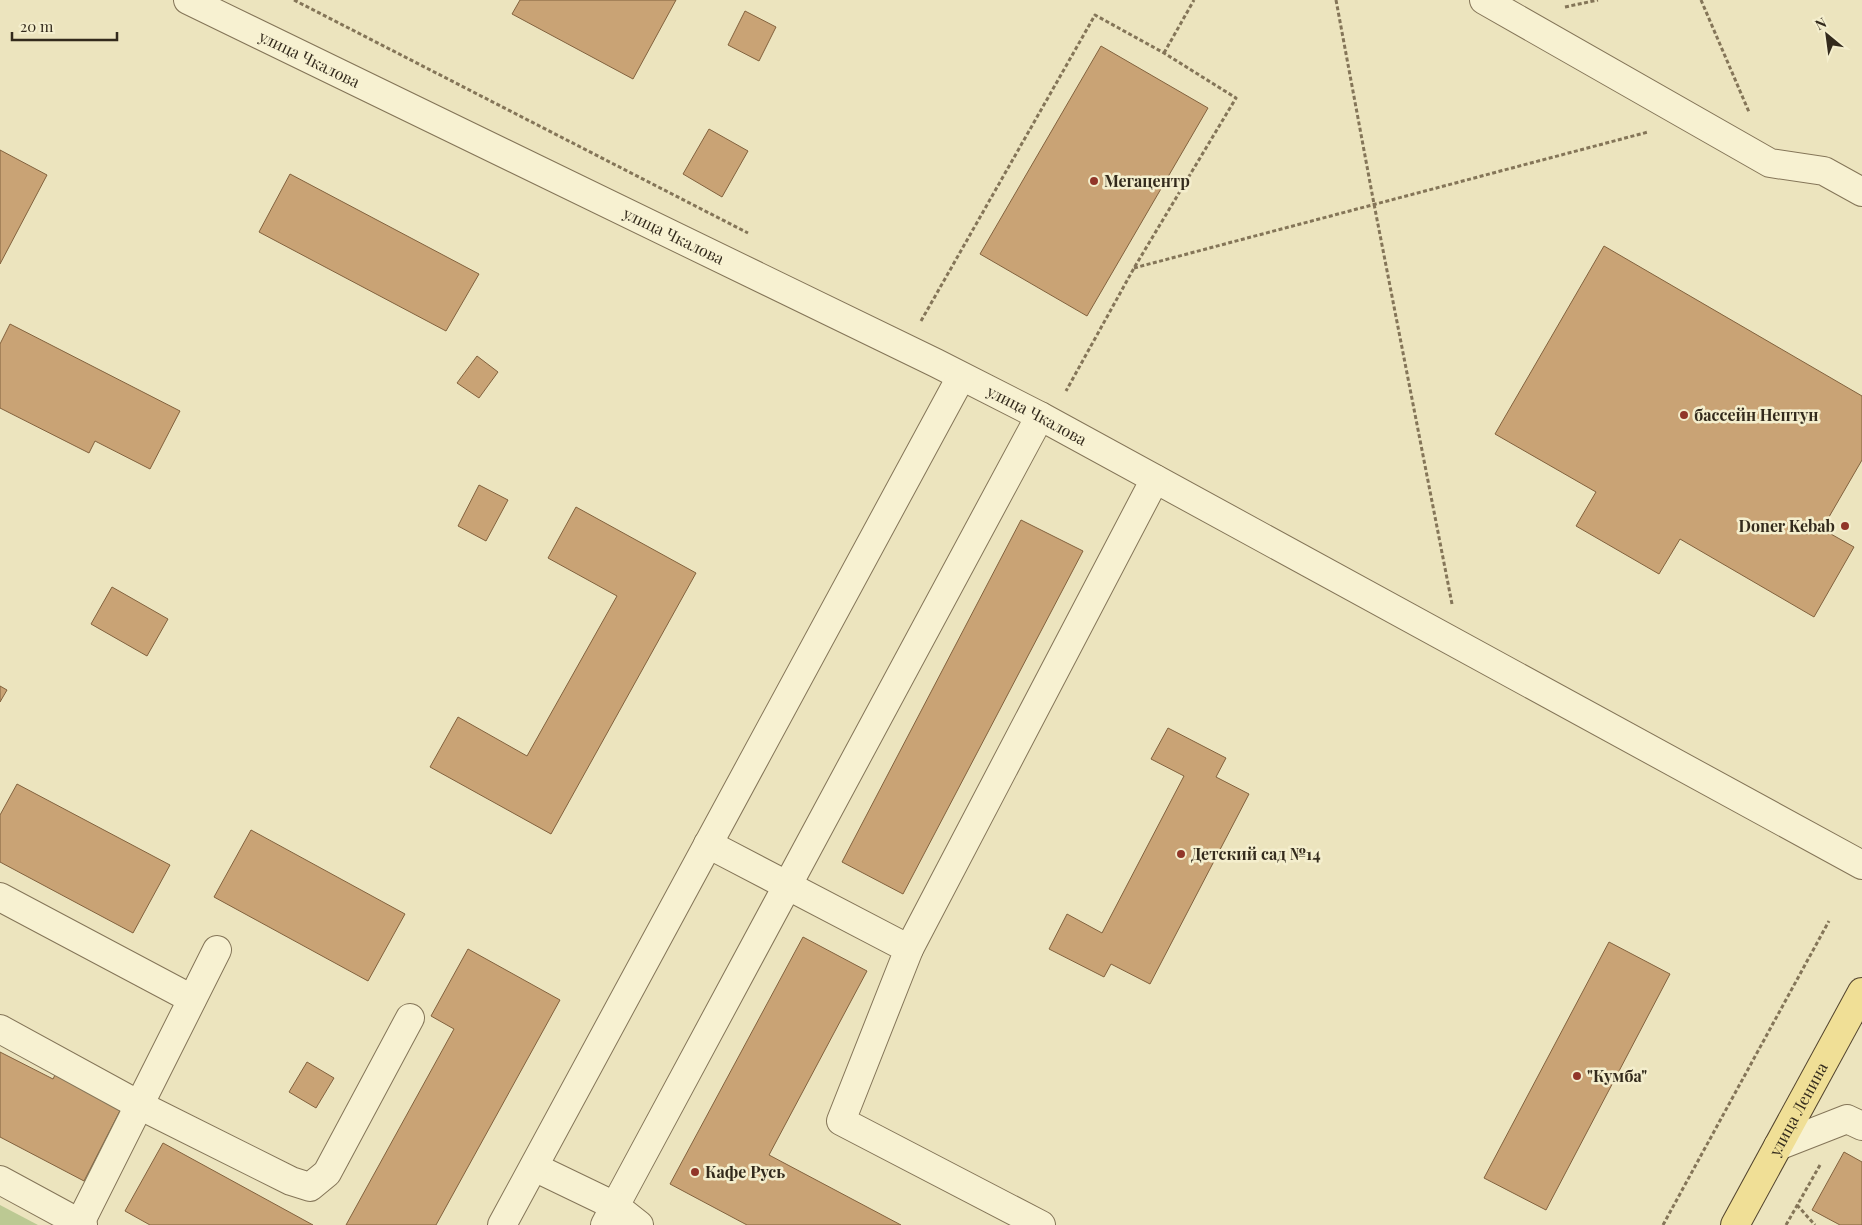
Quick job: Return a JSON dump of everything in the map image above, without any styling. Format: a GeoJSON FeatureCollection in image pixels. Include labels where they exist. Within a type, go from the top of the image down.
{"type":"FeatureCollection","features":[{"type":"Feature","properties":{"kind":"main road","name":"улица Ленина"},"geometry":{"type":"LineString","coordinates":[[1735,1225],[1862,992]]}},
{"type":"Feature","properties":{"kind":"street","name":"улица Чкалова"},"geometry":{"type":"LineString","coordinates":[[188,0],[1040,416],[1862,865]]}},
{"type":"Feature","properties":{"kind":"street"},"geometry":{"type":"LineString","coordinates":[[1484,0],[1770,163],[1824,171],[1862,192]]}},
{"type":"Feature","properties":{"kind":"street"},"geometry":{"type":"LineString","coordinates":[[502,1225],[961,377]]}},
{"type":"Feature","properties":{"kind":"street"},"geometry":{"type":"LineString","coordinates":[[610,1216],[1040,416]]}},
{"type":"Feature","properties":{"kind":"street"},"geometry":{"type":"LineString","coordinates":[[1041,1225],[841,1121],[909,949],[1155,479]]}},
{"type":"Feature","properties":{"kind":"street"},"geometry":{"type":"LineString","coordinates":[[708,844],[909,949]]}},
{"type":"Feature","properties":{"kind":"street"},"geometry":{"type":"LineString","coordinates":[[0,897],[192,999]]}},
{"type":"Feature","properties":{"kind":"street"},"geometry":{"type":"LineString","coordinates":[[0,1180],[81,1224],[216,950]]}},
{"type":"Feature","properties":{"kind":"street"},"geometry":{"type":"LineString","coordinates":[[0,1029],[139,1105],[291,1181],[310,1187],[327,1172],[410,1018]]}},
{"type":"Feature","properties":{"kind":"street"},"geometry":{"type":"LineString","coordinates":[[1778,1146],[1847,1119],[1862,1126]]}},
{"type":"Feature","properties":{"kind":"street"},"geometry":{"type":"LineString","coordinates":[[534,1167],[610,1216],[639,1225]]}},
{"type":"Feature","properties":{"kind":"path"},"geometry":{"type":"LineString","coordinates":[[1164,54],[1194,0]]}},
{"type":"Feature","properties":{"kind":"path"},"geometry":{"type":"LineString","coordinates":[[1336,0],[1452,604]]}},
{"type":"Feature","properties":{"kind":"path"},"geometry":{"type":"LineString","coordinates":[[1701,0],[1751,118]]}},
{"type":"Feature","properties":{"kind":"path"},"geometry":{"type":"LineString","coordinates":[[920,322],[1095,15],[1236,98],[1134,268],[1066,391]]}},
{"type":"Feature","properties":{"kind":"path"},"geometry":{"type":"LineString","coordinates":[[1134,268],[1694,120]]}},
{"type":"Feature","properties":{"kind":"path"},"geometry":{"type":"LineString","coordinates":[[1663,1225],[1829,921]]}},
{"type":"Feature","properties":{"kind":"path"},"geometry":{"type":"LineString","coordinates":[[1797,1205],[1815,1225]]}},
{"type":"Feature","properties":{"kind":"green space"},"geometry":{"type":"Polygon","coordinates":[[[0,1205],[38,1225],[0,1225],[0,1205]]]}},
{"type":"Feature","properties":{"kind":"building"},"geometry":{"type":"Polygon","coordinates":[[[520,0],[676,0],[633,79],[512,14],[520,0]]]}},
{"type":"Feature","properties":{"kind":"building"},"geometry":{"type":"Polygon","coordinates":[[[745,11],[776,27],[759,61],[728,45],[745,11]]]}},
{"type":"Feature","properties":{"kind":"building","name":"Мегацентр"},"geometry":{"type":"Polygon","coordinates":[[[1101,46],[1208,108],[1087,316],[980,254],[1101,46]]]}},
{"type":"Feature","properties":{"kind":"building"},"geometry":{"type":"Polygon","coordinates":[[[709,129],[748,151],[722,197],[683,174],[709,129]]]}},
{"type":"Feature","properties":{"kind":"building"},"geometry":{"type":"Polygon","coordinates":[[[0,150],[47,175],[0,264],[0,150]]]}},
{"type":"Feature","properties":{"kind":"building"},"geometry":{"type":"Polygon","coordinates":[[[290,174],[479,274],[446,331],[259,232],[290,174]]]}},
{"type":"Feature","properties":{"kind":"building","name":"бассейн Нептун"},"geometry":{"type":"Polygon","coordinates":[[[1604,246],[1862,396],[1862,460],[1822,529],[1854,547],[1814,617],[1680,539],[1659,574],[1576,526],[1596,492],[1495,434],[1604,246]]]}},
{"type":"Feature","properties":{"kind":"building"},"geometry":{"type":"Polygon","coordinates":[[[10,324],[180,411],[150,469],[95,441],[89,453],[0,408],[0,344],[10,324]]]}},
{"type":"Feature","properties":{"kind":"building"},"geometry":{"type":"Polygon","coordinates":[[[477,356],[498,372],[479,398],[457,383],[477,356]]]}},
{"type":"Feature","properties":{"kind":"building"},"geometry":{"type":"Polygon","coordinates":[[[479,485],[508,500],[486,541],[458,526],[479,485]]]}},
{"type":"Feature","properties":{"kind":"building"},"geometry":{"type":"Polygon","coordinates":[[[576,507],[696,573],[551,834],[430,767],[458,717],[527,756],[617,596],[548,558],[576,507]]]}},
{"type":"Feature","properties":{"kind":"building"},"geometry":{"type":"Polygon","coordinates":[[[1021,520],[1083,551],[903,894],[842,862],[1021,520]]]}},
{"type":"Feature","properties":{"kind":"building"},"geometry":{"type":"Polygon","coordinates":[[[112,587],[168,619],[147,656],[91,624],[112,587]]]}},
{"type":"Feature","properties":{"kind":"building"},"geometry":{"type":"Polygon","coordinates":[[[0,686],[7,690],[0,702],[0,686]]]}},
{"type":"Feature","properties":{"kind":"building","name":"Детский сад №14"},"geometry":{"type":"Polygon","coordinates":[[[1168,728],[1226,758],[1216,777],[1249,794],[1150,984],[1111,964],[1104,977],[1049,949],[1067,914],[1102,933],[1184,776],[1151,759],[1168,728]]]}},
{"type":"Feature","properties":{"kind":"building"},"geometry":{"type":"Polygon","coordinates":[[[17,784],[170,865],[133,933],[0,862],[0,815],[17,784]]]}},
{"type":"Feature","properties":{"kind":"building"},"geometry":{"type":"Polygon","coordinates":[[[251,830],[405,914],[368,981],[214,897],[251,830]]]}},
{"type":"Feature","properties":{"kind":"building"},"geometry":{"type":"Polygon","coordinates":[[[803,937],[867,971],[769,1155],[901,1225],[747,1225],[670,1184],[803,937]]]}},
{"type":"Feature","properties":{"kind":"building","name":"\"Кумба\""},"geometry":{"type":"Polygon","coordinates":[[[1609,942],[1670,974],[1546,1210],[1484,1178],[1609,942]]]}},
{"type":"Feature","properties":{"kind":"building"},"geometry":{"type":"Polygon","coordinates":[[[468,949],[560,1000],[436,1225],[346,1225],[454,1029],[431,1016],[468,949]]]}},
{"type":"Feature","properties":{"kind":"building"},"geometry":{"type":"Polygon","coordinates":[[[0,1052],[53,1079],[59,1067],[125,1101],[84,1181],[0,1137],[0,1052]]]}},
{"type":"Feature","properties":{"kind":"building"},"geometry":{"type":"Polygon","coordinates":[[[307,1062],[334,1078],[316,1108],[289,1092],[307,1062]]]}},
{"type":"Feature","properties":{"kind":"building"},"geometry":{"type":"Polygon","coordinates":[[[163,1143],[313,1225],[150,1225],[125,1211],[163,1143]]]}},
{"type":"Feature","properties":{"kind":"building"},"geometry":{"type":"Polygon","coordinates":[[[1844,1152],[1862,1162],[1862,1225],[1840,1225],[1812,1210],[1844,1152]]]}},
{"type":"Feature","properties":{"kind":"place","name":"Мегацентр"},"geometry":{"type":"Point","coordinates":[1094,181]}},
{"type":"Feature","properties":{"kind":"place","name":"бассейн Нептун"},"geometry":{"type":"Point","coordinates":[1684,415]}},
{"type":"Feature","properties":{"kind":"place","name":"Doner Kebab"},"geometry":{"type":"Point","coordinates":[1845,526]}},
{"type":"Feature","properties":{"kind":"place","name":"Детский сад №14"},"geometry":{"type":"Point","coordinates":[1181,854]}},
{"type":"Feature","properties":{"kind":"place","name":"\"Кумба\""},"geometry":{"type":"Point","coordinates":[1577,1076]}},
{"type":"Feature","properties":{"kind":"place","name":"Кафе Русь"},"geometry":{"type":"Point","coordinates":[695,1172]}}]}
